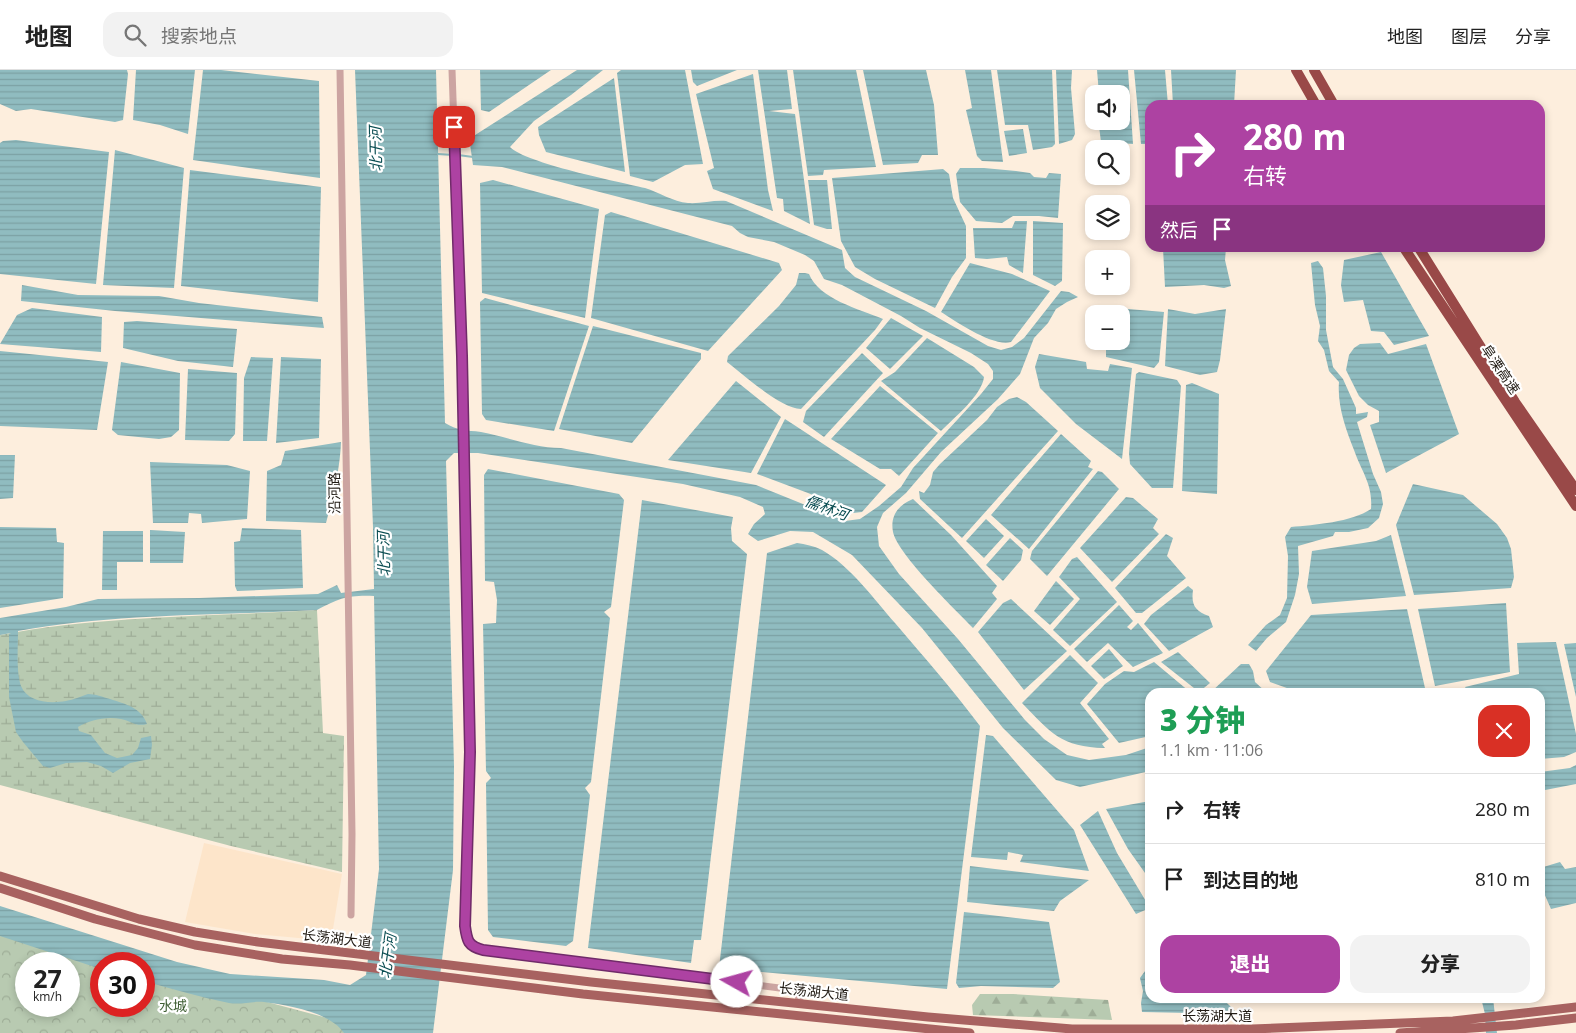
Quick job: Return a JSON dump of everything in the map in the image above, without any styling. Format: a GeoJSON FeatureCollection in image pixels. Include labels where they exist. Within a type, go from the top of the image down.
{"type":"FeatureCollection","features":[{"type":"Feature","properties":{"kind":"highway"},"geometry":{"type":"LineString","coordinates":[[1296,70],[1313,100]]}},
{"type":"Feature","properties":{"kind":"highway"},"geometry":{"type":"LineString","coordinates":[[1314,70],[1331,100]]}},
{"type":"Feature","properties":{"kind":"highway","name":"阜溧高速"},"geometry":{"type":"LineString","coordinates":[[1407,252],[1576,506]]}},
{"type":"Feature","properties":{"kind":"highway","name":"阜溧高速"},"geometry":{"type":"LineString","coordinates":[[1422,252],[1515,402],[1576,490]]}},
{"type":"Feature","properties":{"kind":"main road","name":"长荡湖大道"},"geometry":{"type":"LineString","coordinates":[[0,876],[139,919],[195,932],[258,942],[456,967],[1072,1031],[1252,1029],[1453,1021],[1576,1007]]}},
{"type":"Feature","properties":{"kind":"main road","name":"长荡湖大道"},"geometry":{"type":"LineString","coordinates":[[0,888],[95,919],[195,945],[282,959],[350,965],[583,994],[970,1033]]}},
{"type":"Feature","properties":{"kind":"main road"},"geometry":{"type":"LineString","coordinates":[[1400,1033],[1516,1025],[1576,1018]]}},
{"type":"Feature","properties":{"kind":"street","name":"沿河路"},"geometry":{"type":"LineString","coordinates":[[340,70],[351,915]]}},
{"type":"Feature","properties":{"kind":"street"},"geometry":{"type":"LineString","coordinates":[[452,70],[462,356],[469,743],[466,938],[473,947],[483,950],[795,990],[801,1003]]}},
{"type":"Feature","properties":{"kind":"shaded area"},"geometry":{"type":"Polygon","coordinates":[[[204,843],[342,874],[331,941],[255,934],[185,922],[204,843]]]}},
{"type":"Feature","properties":{"kind":"green space"},"geometry":{"type":"Polygon","coordinates":[[[317,610],[323,733],[344,736],[342,872],[231,846],[0,785],[0,635],[39,628],[118,620],[317,610]]]}},
{"type":"Feature","properties":{"kind":"green space","name":"水城"},"geometry":{"type":"Polygon","coordinates":[[[0,930],[65,952],[15,952],[15,1017],[80,1017],[80,957],[90,960],[90,1017],[155,1017],[155,972],[361,1027],[359,1033],[0,1033],[0,930]]]}},
{"type":"Feature","properties":{"kind":"green space"},"geometry":{"type":"Polygon","coordinates":[[[980,994],[1013,994],[1108,1000],[1112,1020],[973,1015],[972,1005],[980,994]]]}},
{"type":"Feature","properties":{"kind":"water"},"geometry":{"type":"Polygon","coordinates":[[[0,70],[127,70],[123,120],[115,122],[31,109],[16,111],[0,104],[0,70]]]}},
{"type":"Feature","properties":{"kind":"water"},"geometry":{"type":"Polygon","coordinates":[[[136,70],[195,70],[188,134],[160,125],[133,120],[136,70]]]}},
{"type":"Feature","properties":{"kind":"water"},"geometry":{"type":"Polygon","coordinates":[[[203,70],[221,70],[319,81],[320,178],[193,160],[203,70]]]}},
{"type":"Feature","properties":{"kind":"water","name":"北干河"},"geometry":{"type":"Polygon","coordinates":[[[355,70],[436,70],[445,423],[450,426],[551,448],[561,448],[756,485],[845,521],[860,519],[901,487],[913,468],[993,379],[993,371],[988,364],[971,353],[920,328],[842,285],[824,279],[814,261],[805,255],[774,242],[748,237],[732,226],[502,167],[473,165],[470,144],[472,137],[577,70],[603,70],[534,121],[510,147],[519,153],[552,165],[645,188],[682,202],[726,201],[842,250],[845,268],[855,277],[926,311],[988,346],[1001,350],[1012,347],[1024,338],[1061,291],[1069,292],[1078,297],[1056,309],[1048,323],[1034,338],[1020,374],[998,399],[941,452],[906,493],[883,513],[877,527],[879,546],[899,574],[958,639],[1025,720],[1044,739],[1067,755],[1089,760],[1126,755],[1145,749],[1145,772],[1080,787],[1056,780],[1003,728],[922,628],[852,555],[813,532],[790,531],[758,541],[748,534],[754,524],[765,514],[763,507],[740,497],[683,484],[478,453],[454,453],[446,461],[454,766],[453,870],[433,1033],[344,1033],[329,1020],[296,1008],[264,1002],[229,1003],[155,984],[155,955],[230,974],[324,980],[350,985],[366,975],[379,869],[374,596],[344,598],[317,610],[129,618],[55,625],[18,631],[18,674],[25,693],[46,702],[70,700],[93,694],[132,707],[144,718],[147,724],[143,725],[121,719],[104,718],[78,727],[79,731],[91,735],[105,753],[117,758],[132,755],[138,748],[141,738],[151,736],[150,759],[130,763],[113,773],[101,766],[87,762],[66,763],[50,768],[43,766],[23,742],[16,732],[9,697],[9,634],[11,633],[0,635],[0,618],[66,607],[98,599],[318,594],[337,585],[341,593],[374,589],[355,70]]]}},
{"type":"Feature","properties":{"kind":"water"},"geometry":{"type":"Polygon","coordinates":[[[480,70],[551,70],[489,112],[481,110],[480,70]]]}},
{"type":"Feature","properties":{"kind":"water"},"geometry":{"type":"Polygon","coordinates":[[[621,70],[685,70],[703,164],[685,165],[653,182],[630,176],[617,73],[621,70]]]}},
{"type":"Feature","properties":{"kind":"water"},"geometry":{"type":"Polygon","coordinates":[[[691,70],[737,70],[697,86],[693,82],[691,70]]]}},
{"type":"Feature","properties":{"kind":"water"},"geometry":{"type":"Polygon","coordinates":[[[758,70],[787,70],[792,109],[769,111],[795,114],[810,224],[784,211],[783,199],[777,198],[758,70]]]}},
{"type":"Feature","properties":{"kind":"water"},"geometry":{"type":"Polygon","coordinates":[[[793,70],[856,70],[876,167],[824,170],[823,175],[808,176],[793,70]]]}},
{"type":"Feature","properties":{"kind":"water"},"geometry":{"type":"Polygon","coordinates":[[[863,70],[926,70],[934,105],[938,155],[922,155],[918,163],[883,165],[863,70]]]}},
{"type":"Feature","properties":{"kind":"water"},"geometry":{"type":"Polygon","coordinates":[[[965,70],[991,70],[1003,162],[982,161],[977,156],[966,110],[972,108],[965,70]]]}},
{"type":"Feature","properties":{"kind":"water"},"geometry":{"type":"Polygon","coordinates":[[[997,70],[1052,70],[1055,144],[1052,147],[1033,150],[1028,125],[1005,125],[997,70]]]}},
{"type":"Feature","properties":{"kind":"water"},"geometry":{"type":"Polygon","coordinates":[[[1056,70],[1072,70],[1071,88],[1075,134],[1072,140],[1059,144],[1056,70]]]}},
{"type":"Feature","properties":{"kind":"water"},"geometry":{"type":"Polygon","coordinates":[[[1097,70],[1128,70],[1129,85],[1098,85],[1097,70]]]}},
{"type":"Feature","properties":{"kind":"water"},"geometry":{"type":"Polygon","coordinates":[[[1134,70],[1165,70],[1168,100],[1145,100],[1145,144],[1141,144],[1134,70]]]}},
{"type":"Feature","properties":{"kind":"water"},"geometry":{"type":"Polygon","coordinates":[[[1171,70],[1236,70],[1234,100],[1173,100],[1171,70]]]}},
{"type":"Feature","properties":{"kind":"water"},"geometry":{"type":"Polygon","coordinates":[[[753,74],[768,190],[773,211],[713,189],[707,171],[714,168],[696,94],[753,74]]]}},
{"type":"Feature","properties":{"kind":"water"},"geometry":{"type":"Polygon","coordinates":[[[614,78],[625,172],[546,152],[538,127],[614,78]]]}},
{"type":"Feature","properties":{"kind":"water"},"geometry":{"type":"Polygon","coordinates":[[[1130,100],[1133,144],[1130,144],[1130,140],[1101,140],[1100,130],[1130,130],[1130,100]]]}},
{"type":"Feature","properties":{"kind":"water"},"geometry":{"type":"Polygon","coordinates":[[[1023,129],[1027,153],[1009,156],[1004,131],[1023,129]]]}},
{"type":"Feature","properties":{"kind":"water"},"geometry":{"type":"Polygon","coordinates":[[[16,140],[109,152],[96,284],[0,274],[0,143],[16,140]]]}},
{"type":"Feature","properties":{"kind":"water"},"geometry":{"type":"Polygon","coordinates":[[[115,150],[184,168],[174,288],[103,285],[115,150]]]}},
{"type":"Feature","properties":{"kind":"water"},"geometry":{"type":"Polygon","coordinates":[[[960,168],[1016,171],[1030,173],[1034,177],[1046,178],[1049,173],[1061,174],[1058,218],[1013,216],[1002,223],[976,221],[960,202],[956,174],[960,168]]]}},
{"type":"Feature","properties":{"kind":"water"},"geometry":{"type":"Polygon","coordinates":[[[943,169],[949,174],[953,198],[966,226],[966,258],[952,277],[935,308],[875,279],[855,267],[841,241],[832,178],[943,169]]]}},
{"type":"Feature","properties":{"kind":"water"},"geometry":{"type":"Polygon","coordinates":[[[190,170],[321,187],[318,302],[181,286],[190,170]]]}},
{"type":"Feature","properties":{"kind":"water"},"geometry":{"type":"Polygon","coordinates":[[[493,180],[599,209],[585,318],[482,293],[480,183],[493,180]]]}},
{"type":"Feature","properties":{"kind":"water"},"geometry":{"type":"Polygon","coordinates":[[[808,180],[827,180],[832,229],[814,225],[808,180]]]}},
{"type":"Feature","properties":{"kind":"water"},"geometry":{"type":"Polygon","coordinates":[[[611,212],[779,263],[782,270],[708,351],[591,318],[605,215],[611,212]]]}},
{"type":"Feature","properties":{"kind":"water"},"geometry":{"type":"Polygon","coordinates":[[[1015,221],[1027,221],[1023,273],[1009,265],[1007,257],[975,258],[973,228],[1012,228],[1015,221]]]}},
{"type":"Feature","properties":{"kind":"water"},"geometry":{"type":"Polygon","coordinates":[[[1033,221],[1063,223],[1062,281],[1055,286],[1033,275],[1033,221]]]}},
{"type":"Feature","properties":{"kind":"water"},"geometry":{"type":"Polygon","coordinates":[[[1163,252],[1226,252],[1225,260],[1231,286],[1224,288],[1204,285],[1165,287],[1163,252]]]}},
{"type":"Feature","properties":{"kind":"water"},"geometry":{"type":"Polygon","coordinates":[[[1381,252],[1429,336],[1394,345],[1384,332],[1371,331],[1363,300],[1344,302],[1341,285],[1344,260],[1381,252]]]}},
{"type":"Feature","properties":{"kind":"water"},"geometry":{"type":"Polygon","coordinates":[[[1318,261],[1323,268],[1326,296],[1326,330],[1333,367],[1343,379],[1356,408],[1356,414],[1368,412],[1367,417],[1357,422],[1373,474],[1381,492],[1383,504],[1379,518],[1368,528],[1349,532],[1335,532],[1333,536],[1298,546],[1299,574],[1295,595],[1286,622],[1267,638],[1256,651],[1248,645],[1266,625],[1280,615],[1287,598],[1288,556],[1285,537],[1291,527],[1343,520],[1371,509],[1369,485],[1343,417],[1339,400],[1339,382],[1329,371],[1324,350],[1318,341],[1320,326],[1315,305],[1311,263],[1318,261]]]}},
{"type":"Feature","properties":{"kind":"water"},"geometry":{"type":"Polygon","coordinates":[[[970,263],[1012,274],[1050,291],[1011,342],[1003,343],[985,337],[941,312],[970,263]]]}},
{"type":"Feature","properties":{"kind":"water"},"geometry":{"type":"Polygon","coordinates":[[[799,273],[809,274],[814,283],[830,297],[883,319],[801,409],[792,407],[773,397],[727,362],[728,356],[779,306],[796,285],[799,273]]]}},
{"type":"Feature","properties":{"kind":"water"},"geometry":{"type":"Polygon","coordinates":[[[22,285],[78,295],[159,296],[199,303],[322,317],[324,328],[115,311],[21,301],[22,285]]]}},
{"type":"Feature","properties":{"kind":"water"},"geometry":{"type":"Polygon","coordinates":[[[485,298],[589,326],[554,431],[486,420],[482,414],[480,302],[485,298]]]}},
{"type":"Feature","properties":{"kind":"water"},"geometry":{"type":"Polygon","coordinates":[[[32,308],[102,317],[101,352],[0,344],[17,315],[32,308]]]}},
{"type":"Feature","properties":{"kind":"water"},"geometry":{"type":"Polygon","coordinates":[[[1130,309],[1164,312],[1159,362],[1154,368],[1106,357],[1106,350],[1130,350],[1130,309]]]}},
{"type":"Feature","properties":{"kind":"water"},"geometry":{"type":"Polygon","coordinates":[[[1168,309],[1195,314],[1226,309],[1217,372],[1200,375],[1165,366],[1168,309]]]}},
{"type":"Feature","properties":{"kind":"water"},"geometry":{"type":"Polygon","coordinates":[[[891,318],[923,336],[890,369],[866,348],[891,318]]]}},
{"type":"Feature","properties":{"kind":"water"},"geometry":{"type":"Polygon","coordinates":[[[137,321],[237,329],[233,367],[178,361],[123,348],[124,322],[137,321]]]}},
{"type":"Feature","properties":{"kind":"water"},"geometry":{"type":"Polygon","coordinates":[[[593,326],[701,353],[701,359],[632,443],[559,429],[593,326]]]}},
{"type":"Feature","properties":{"kind":"water"},"geometry":{"type":"Polygon","coordinates":[[[927,338],[974,367],[984,377],[973,399],[941,431],[881,381],[895,372],[927,338]]]}},
{"type":"Feature","properties":{"kind":"water"},"geometry":{"type":"Polygon","coordinates":[[[1380,343],[1388,354],[1426,344],[1459,434],[1386,473],[1370,425],[1379,422],[1379,411],[1368,405],[1359,396],[1346,370],[1349,355],[1354,348],[1360,344],[1380,343]]]}},
{"type":"Feature","properties":{"kind":"water"},"geometry":{"type":"Polygon","coordinates":[[[0,351],[108,362],[97,430],[0,426],[0,351]]]}},
{"type":"Feature","properties":{"kind":"water"},"geometry":{"type":"Polygon","coordinates":[[[862,353],[883,373],[824,437],[803,422],[806,411],[862,353]]]}},
{"type":"Feature","properties":{"kind":"water"},"geometry":{"type":"Polygon","coordinates":[[[1039,354],[1086,362],[1087,369],[1108,371],[1110,364],[1132,368],[1122,459],[1076,424],[1040,388],[1035,367],[1039,354]]]}},
{"type":"Feature","properties":{"kind":"water"},"geometry":{"type":"Polygon","coordinates":[[[251,357],[273,358],[267,441],[243,441],[244,378],[251,357]]]}},
{"type":"Feature","properties":{"kind":"water"},"geometry":{"type":"Polygon","coordinates":[[[281,357],[321,359],[319,438],[276,443],[281,357]]]}},
{"type":"Feature","properties":{"kind":"water"},"geometry":{"type":"Polygon","coordinates":[[[121,362],[180,373],[179,430],[171,437],[159,439],[118,435],[112,430],[121,362]]]}},
{"type":"Feature","properties":{"kind":"water"},"geometry":{"type":"Polygon","coordinates":[[[188,369],[237,373],[235,434],[229,441],[185,440],[188,369]]]}},
{"type":"Feature","properties":{"kind":"water"},"geometry":{"type":"Polygon","coordinates":[[[1139,372],[1177,380],[1181,386],[1173,488],[1152,488],[1130,464],[1129,453],[1136,374],[1139,372]]]}},
{"type":"Feature","properties":{"kind":"water"},"geometry":{"type":"Polygon","coordinates":[[[736,381],[781,417],[751,473],[668,460],[736,381]]]}},
{"type":"Feature","properties":{"kind":"water"},"geometry":{"type":"Polygon","coordinates":[[[1192,383],[1219,394],[1217,494],[1182,491],[1186,385],[1192,383]]]}},
{"type":"Feature","properties":{"kind":"water"},"geometry":{"type":"Polygon","coordinates":[[[880,386],[938,433],[899,476],[891,469],[880,469],[831,439],[880,386]]]}},
{"type":"Feature","properties":{"kind":"water"},"geometry":{"type":"Polygon","coordinates":[[[1017,397],[1026,402],[1058,431],[962,538],[920,499],[919,491],[924,493],[930,485],[933,472],[987,420],[997,407],[1009,399],[1017,397]]]}},
{"type":"Feature","properties":{"kind":"water"},"geometry":{"type":"Polygon","coordinates":[[[785,419],[886,485],[862,512],[853,513],[808,493],[757,474],[785,419]]]}},
{"type":"Feature","properties":{"kind":"water"},"geometry":{"type":"Polygon","coordinates":[[[1061,434],[1091,461],[1088,467],[1093,469],[1029,549],[991,515],[1061,434]]]}},
{"type":"Feature","properties":{"kind":"water"},"geometry":{"type":"Polygon","coordinates":[[[341,442],[338,473],[326,523],[266,521],[267,471],[281,465],[285,451],[341,442]]]}},
{"type":"Feature","properties":{"kind":"water"},"geometry":{"type":"Polygon","coordinates":[[[0,455],[15,455],[13,498],[0,499],[0,455]]]}},
{"type":"Feature","properties":{"kind":"water"},"geometry":{"type":"Polygon","coordinates":[[[150,462],[227,465],[250,471],[247,519],[202,523],[201,514],[189,513],[188,523],[153,523],[150,462]]]}},
{"type":"Feature","properties":{"kind":"water"},"geometry":{"type":"Polygon","coordinates":[[[488,469],[619,494],[624,500],[611,607],[604,612],[610,618],[591,782],[585,788],[590,795],[573,941],[566,946],[493,937],[488,930],[486,783],[491,778],[486,771],[483,624],[496,623],[497,600],[494,582],[485,581],[484,475],[488,469]]]}},
{"type":"Feature","properties":{"kind":"water"},"geometry":{"type":"Polygon","coordinates":[[[1098,471],[1102,472],[1119,489],[1047,576],[1030,559],[1032,551],[1098,471]]]}},
{"type":"Feature","properties":{"kind":"water"},"geometry":{"type":"Polygon","coordinates":[[[1413,484],[1463,495],[1497,524],[1507,538],[1511,549],[1514,577],[1511,588],[1414,595],[1396,525],[1413,484]]]}},
{"type":"Feature","properties":{"kind":"water"},"geometry":{"type":"Polygon","coordinates":[[[1126,497],[1133,498],[1158,519],[1153,528],[1159,534],[1112,582],[1080,548],[1126,497]]]}},
{"type":"Feature","properties":{"kind":"water"},"geometry":{"type":"Polygon","coordinates":[[[913,499],[951,535],[997,586],[992,593],[997,599],[973,628],[928,582],[897,542],[892,526],[894,516],[903,504],[913,499]]]}},
{"type":"Feature","properties":{"kind":"water"},"geometry":{"type":"Polygon","coordinates":[[[642,500],[733,517],[731,528],[732,541],[747,554],[701,940],[694,940],[691,963],[588,948],[642,500]]]}},
{"type":"Feature","properties":{"kind":"water"},"geometry":{"type":"Polygon","coordinates":[[[986,519],[1004,536],[984,558],[966,541],[986,519]]]}},
{"type":"Feature","properties":{"kind":"water"},"geometry":{"type":"Polygon","coordinates":[[[0,527],[56,528],[57,542],[64,543],[63,598],[0,608],[0,527]]]}},
{"type":"Feature","properties":{"kind":"water"},"geometry":{"type":"Polygon","coordinates":[[[242,528],[301,530],[303,588],[237,591],[235,586],[234,542],[240,541],[242,528]]]}},
{"type":"Feature","properties":{"kind":"water"},"geometry":{"type":"Polygon","coordinates":[[[150,530],[185,532],[183,563],[150,563],[150,530]]]}},
{"type":"Feature","properties":{"kind":"water"},"geometry":{"type":"Polygon","coordinates":[[[103,531],[143,531],[143,562],[117,562],[117,590],[102,590],[103,531]]]}},
{"type":"Feature","properties":{"kind":"water"},"geometry":{"type":"Polygon","coordinates":[[[1166,534],[1173,538],[1167,556],[1186,578],[1142,613],[1136,613],[1115,588],[1166,534]]]}},
{"type":"Feature","properties":{"kind":"water"},"geometry":{"type":"Polygon","coordinates":[[[1391,535],[1406,596],[1312,604],[1307,587],[1312,551],[1376,541],[1391,535]]]}},
{"type":"Feature","properties":{"kind":"water"},"geometry":{"type":"Polygon","coordinates":[[[1010,538],[1023,550],[1021,560],[1003,581],[986,565],[1010,538]]]}},
{"type":"Feature","properties":{"kind":"water"},"geometry":{"type":"Polygon","coordinates":[[[797,543],[810,545],[822,550],[852,574],[980,726],[947,989],[719,968],[767,553],[797,543]]]}},
{"type":"Feature","properties":{"kind":"water"},"geometry":{"type":"Polygon","coordinates":[[[1077,557],[1117,602],[1070,646],[1053,630],[1080,599],[1059,577],[1072,559],[1077,557]]]}},
{"type":"Feature","properties":{"kind":"water"},"geometry":{"type":"Polygon","coordinates":[[[1056,581],[1074,599],[1050,625],[1034,611],[1056,581]]]}},
{"type":"Feature","properties":{"kind":"water"},"geometry":{"type":"Polygon","coordinates":[[[1188,586],[1193,590],[1193,604],[1197,610],[1209,616],[1213,627],[1169,651],[1144,624],[1151,615],[1188,586]]]}},
{"type":"Feature","properties":{"kind":"water"},"geometry":{"type":"Polygon","coordinates":[[[1011,599],[1067,651],[1024,690],[978,632],[1003,603],[1011,599]]]}},
{"type":"Feature","properties":{"kind":"water"},"geometry":{"type":"Polygon","coordinates":[[[1506,603],[1510,672],[1435,686],[1418,609],[1506,603]]]}},
{"type":"Feature","properties":{"kind":"water"},"geometry":{"type":"Polygon","coordinates":[[[1119,605],[1133,621],[1127,627],[1131,630],[1138,623],[1163,653],[1133,667],[1108,643],[1087,662],[1074,649],[1119,605]]]}},
{"type":"Feature","properties":{"kind":"water"},"geometry":{"type":"Polygon","coordinates":[[[1407,609],[1425,688],[1287,688],[1270,682],[1266,671],[1311,615],[1407,609]]]}},
{"type":"Feature","properties":{"kind":"water"},"geometry":{"type":"Polygon","coordinates":[[[1556,642],[1576,734],[1576,752],[1564,757],[1545,759],[1545,688],[1465,687],[1519,674],[1517,643],[1556,642]]]}},
{"type":"Feature","properties":{"kind":"water"},"geometry":{"type":"Polygon","coordinates":[[[1576,643],[1576,697],[1564,644],[1576,643]]]}},
{"type":"Feature","properties":{"kind":"water"},"geometry":{"type":"Polygon","coordinates":[[[1109,649],[1123,666],[1104,679],[1091,666],[1109,649]]]}},
{"type":"Feature","properties":{"kind":"water"},"geometry":{"type":"Polygon","coordinates":[[[1178,652],[1210,683],[1204,688],[1194,688],[1161,662],[1178,652]]]}},
{"type":"Feature","properties":{"kind":"water"},"geometry":{"type":"Polygon","coordinates":[[[1070,655],[1098,683],[1080,703],[1109,739],[1102,744],[1105,748],[1078,745],[1067,741],[1049,730],[1022,703],[1070,655]]]}},
{"type":"Feature","properties":{"kind":"water"},"geometry":{"type":"Polygon","coordinates":[[[1154,662],[1185,688],[1145,688],[1145,737],[1119,743],[1087,704],[1105,684],[1124,671],[1134,672],[1154,662]]]}},
{"type":"Feature","properties":{"kind":"water"},"geometry":{"type":"Polygon","coordinates":[[[1241,664],[1249,664],[1253,671],[1255,682],[1262,688],[1215,688],[1241,664]]]}},
{"type":"Feature","properties":{"kind":"water"},"geometry":{"type":"Polygon","coordinates":[[[986,735],[993,736],[1074,830],[1089,871],[1020,862],[1023,855],[1008,852],[1007,860],[971,857],[986,735]]]}},
{"type":"Feature","properties":{"kind":"water"},"geometry":{"type":"Polygon","coordinates":[[[1576,765],[1576,784],[1545,790],[1545,771],[1570,768],[1576,765]]]}},
{"type":"Feature","properties":{"kind":"water"},"geometry":{"type":"Polygon","coordinates":[[[1145,802],[1145,873],[1128,849],[1106,809],[1145,802]]]}},
{"type":"Feature","properties":{"kind":"water"},"geometry":{"type":"Polygon","coordinates":[[[1098,811],[1117,853],[1145,900],[1145,910],[1136,914],[1080,825],[1098,811]]]}},
{"type":"Feature","properties":{"kind":"water"},"geometry":{"type":"Polygon","coordinates":[[[1560,862],[1565,869],[1576,867],[1576,903],[1551,909],[1545,895],[1545,866],[1560,862]]]}},
{"type":"Feature","properties":{"kind":"water"},"geometry":{"type":"Polygon","coordinates":[[[970,866],[1089,880],[1060,901],[1054,911],[967,902],[970,866]]]}},
{"type":"Feature","properties":{"kind":"water"},"geometry":{"type":"Polygon","coordinates":[[[0,906],[145,952],[90,952],[90,965],[80,962],[80,952],[49,952],[0,936],[0,906]]]}},
{"type":"Feature","properties":{"kind":"water"},"geometry":{"type":"Polygon","coordinates":[[[964,912],[1049,922],[1060,982],[1053,988],[981,986],[959,988],[956,983],[964,912]]]}},
{"type":"Feature","properties":{"kind":"water"},"geometry":{"type":"Polygon","coordinates":[[[1145,971],[1145,1003],[1227,1003],[1238,1014],[1142,1012],[1143,991],[1140,978],[1145,971]]]}},
{"type":"Feature","properties":{"kind":"water"},"geometry":{"type":"Polygon","coordinates":[[[1482,1003],[1494,1003],[1497,1033],[1486,1033],[1482,1003]]]}},
{"type":"Feature","properties":{"kind":"waterway"},"geometry":{"type":"LineString","coordinates":[[438,154],[453,155]]}},
{"type":"Feature","properties":{"kind":"waterway"},"geometry":{"type":"LineString","coordinates":[[458,155],[473,157]]}},
{"type":"Feature","properties":{"kind":"route"},"geometry":{"type":"LineString","coordinates":[[454,127],[462,356],[470,752],[466,938],[473,947],[483,950],[737,982]]}},
{"type":"Feature","properties":{"kind":"water label","name":"儒林河"},"geometry":{"type":"Point","coordinates":[827,507]}}]}
